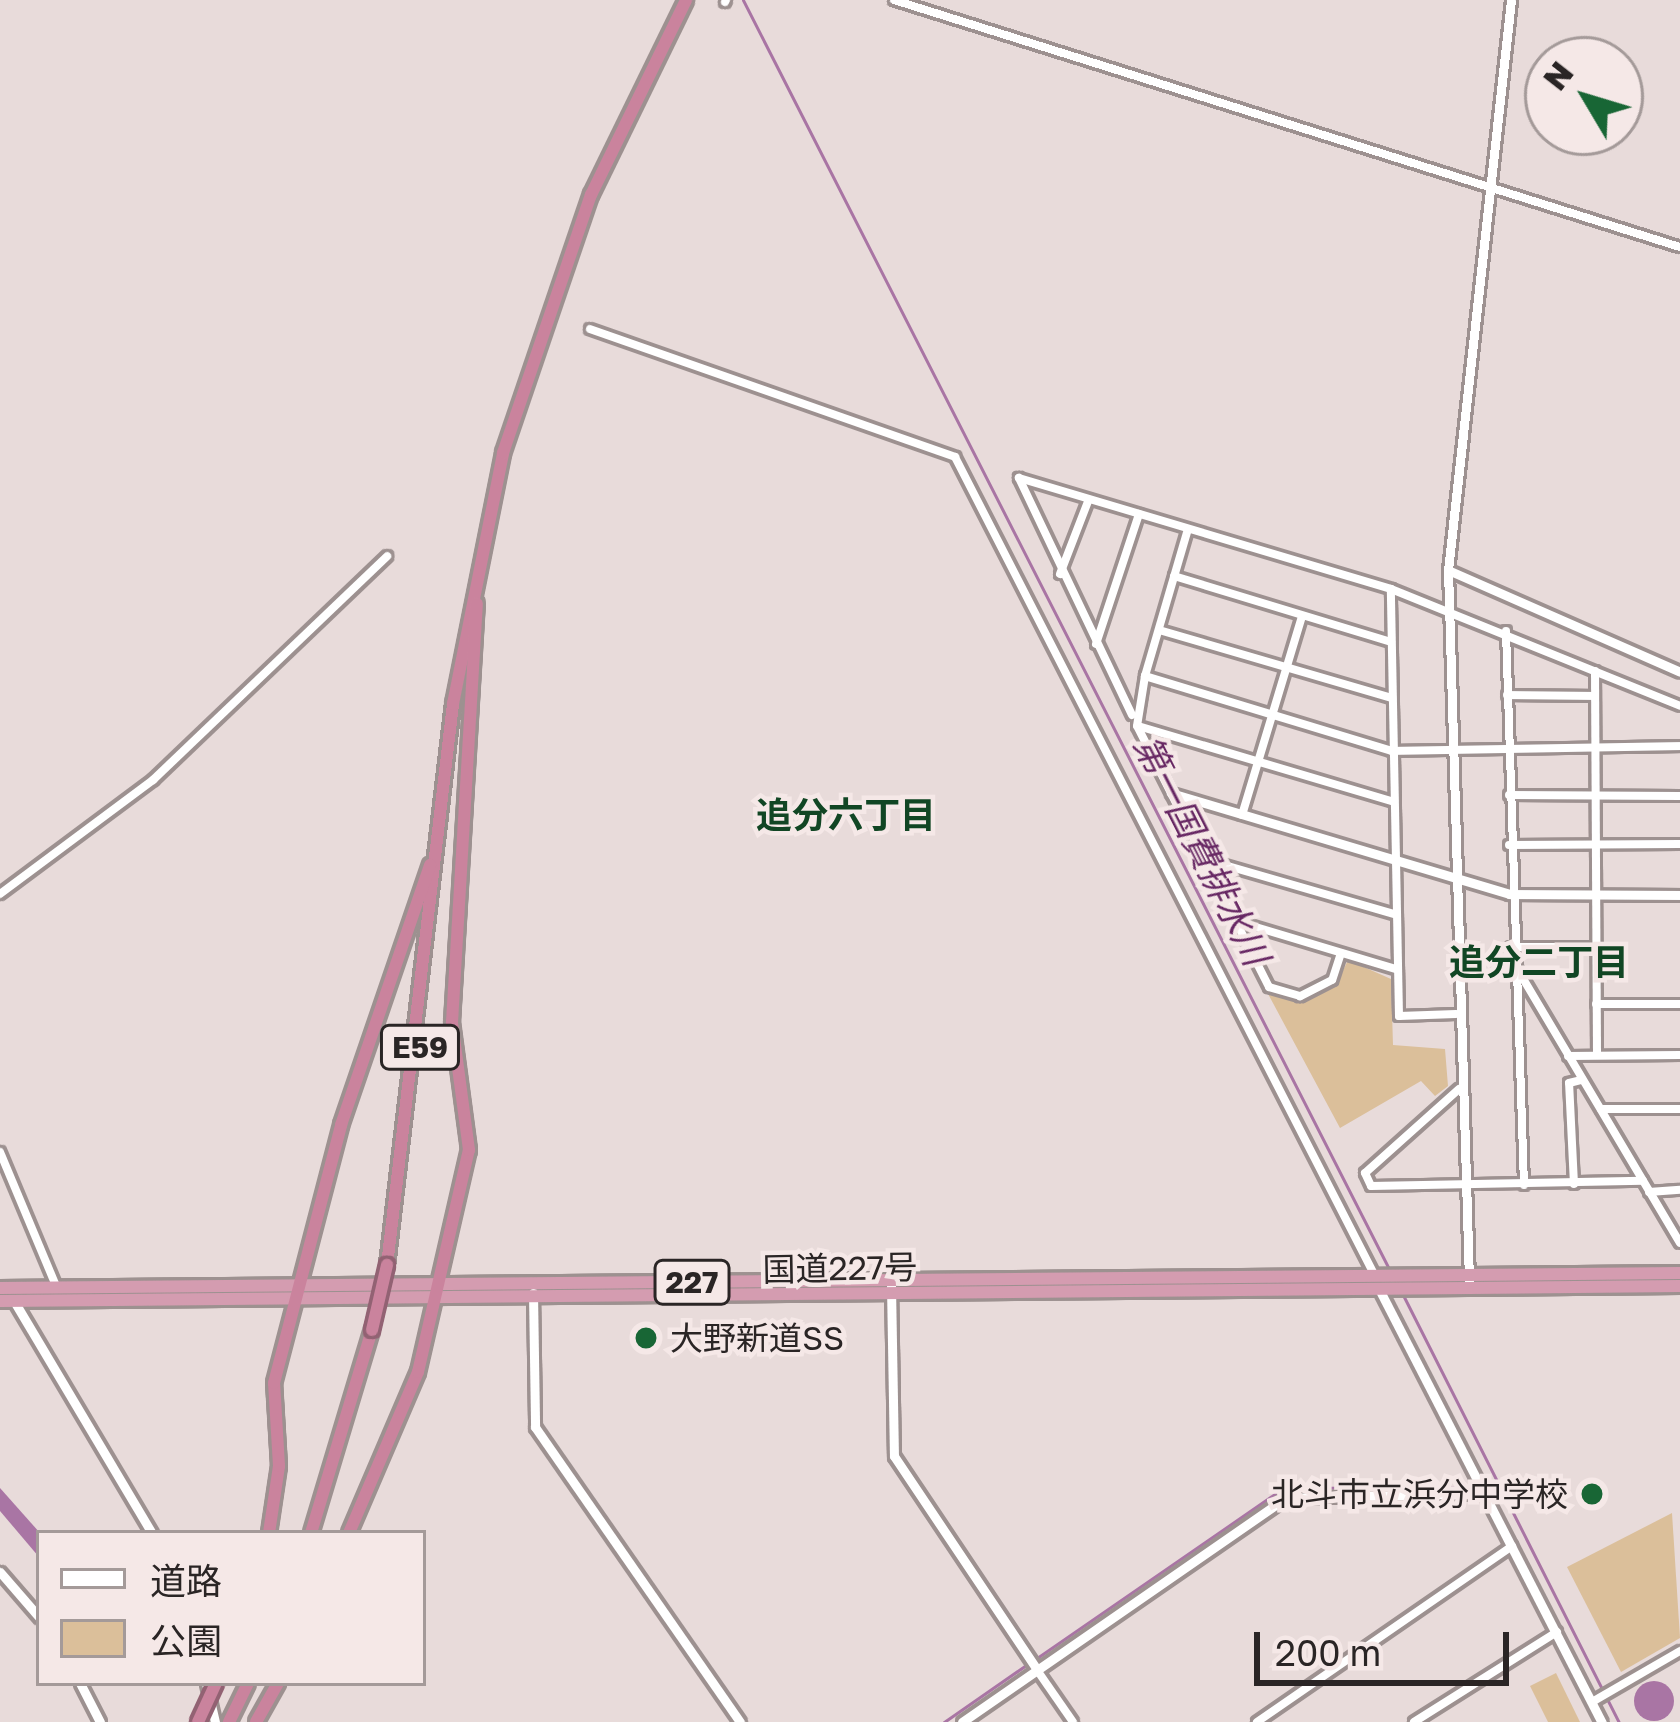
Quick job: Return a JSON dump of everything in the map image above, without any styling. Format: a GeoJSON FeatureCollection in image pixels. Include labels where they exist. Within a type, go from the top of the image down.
{"type":"FeatureCollection","features":[{"type":"Feature","properties":{"kind":"highway","name":"E59"},"geometry":{"type":"LineString","coordinates":[[312,1530],[387,1264],[441,827],[489,514],[555,288],[686,0]]}},
{"type":"Feature","properties":{"kind":"highway"},"geometry":{"type":"LineString","coordinates":[[350,1530],[441,1291],[469,1150],[451,1069],[466,650]]}},
{"type":"Feature","properties":{"kind":"highway"},"geometry":{"type":"LineString","coordinates":[[269,1530],[280,1466],[268,1408],[306,1282],[341,1125],[441,827]]}},
{"type":"Feature","properties":{"kind":"highway","name":"国道227号"},"geometry":{"type":"LineString","coordinates":[[3,1295],[57,1288],[306,1282],[533,1298],[1382,1282],[1410,1289],[1680,1273]]}},
{"type":"Feature","properties":{"kind":"highway","name":"国道227号"},"geometry":{"type":"LineString","coordinates":[[1382,1282],[1403,1276],[1469,1282],[1680,1286]]}},
{"type":"Feature","properties":{"kind":"highway","name":"国道227号"},"geometry":{"type":"LineString","coordinates":[[3,1295],[301,1299],[533,1283],[891,1288]]}},
{"type":"Feature","properties":{"kind":"highway"},"geometry":{"type":"LineString","coordinates":[[198,1722],[215,1686]]}},
{"type":"Feature","properties":{"kind":"highway"},"geometry":{"type":"LineString","coordinates":[[229,1722],[247,1686]]}},
{"type":"Feature","properties":{"kind":"highway"},"geometry":{"type":"LineString","coordinates":[[256,1722],[276,1686]]}},
{"type":"Feature","properties":{"kind":"street"},"geometry":{"type":"LineString","coordinates":[[894,0],[1680,247]]}},
{"type":"Feature","properties":{"kind":"street"},"geometry":{"type":"LineString","coordinates":[[1469,1282],[1449,875],[1448,570],[1511,0]]}},
{"type":"Feature","properties":{"kind":"street"},"geometry":{"type":"LineString","coordinates":[[590,329],[956,457],[1596,1700],[1603,1722]]}},
{"type":"Feature","properties":{"kind":"street"},"geometry":{"type":"LineString","coordinates":[[1341,953],[1332,980],[1300,996],[1269,987],[1060,574],[1019,478],[1448,606],[1680,706]]}},
{"type":"Feature","properties":{"kind":"street"},"geometry":{"type":"LineString","coordinates":[[1060,574],[1089,499]]}},
{"type":"Feature","properties":{"kind":"street"},"geometry":{"type":"LineString","coordinates":[[1096,644],[1139,514]]}},
{"type":"Feature","properties":{"kind":"street"},"geometry":{"type":"LineString","coordinates":[[1135,721],[1189,529]]}},
{"type":"Feature","properties":{"kind":"street"},"geometry":{"type":"LineString","coordinates":[[0,895],[153,779],[387,556]]}},
{"type":"Feature","properties":{"kind":"street"},"geometry":{"type":"LineString","coordinates":[[1448,570],[1680,672]]}},
{"type":"Feature","properties":{"kind":"street"},"geometry":{"type":"LineString","coordinates":[[1174,576],[1391,643]]}},
{"type":"Feature","properties":{"kind":"street"},"geometry":{"type":"LineString","coordinates":[[1391,589],[1392,860],[1399,1016],[1456,1014]]}},
{"type":"Feature","properties":{"kind":"street"},"geometry":{"type":"LineString","coordinates":[[1242,815],[1302,615]]}},
{"type":"Feature","properties":{"kind":"street"},"geometry":{"type":"LineString","coordinates":[[1159,630],[1392,698]]}},
{"type":"Feature","properties":{"kind":"street"},"geometry":{"type":"LineString","coordinates":[[1506,631],[1511,959],[1524,1185]]}},
{"type":"Feature","properties":{"kind":"street"},"geometry":{"type":"LineString","coordinates":[[1595,671],[1597,1055]]}},
{"type":"Feature","properties":{"kind":"street"},"geometry":{"type":"LineString","coordinates":[[1145,676],[1392,751],[1680,746]]}},
{"type":"Feature","properties":{"kind":"street"},"geometry":{"type":"LineString","coordinates":[[1507,695],[1594,696]]}},
{"type":"Feature","properties":{"kind":"street"},"geometry":{"type":"LineString","coordinates":[[1135,721],[1391,801]]}},
{"type":"Feature","properties":{"kind":"street"},"geometry":{"type":"LineString","coordinates":[[1171,793],[1510,893],[1680,895]]}},
{"type":"Feature","properties":{"kind":"street"},"geometry":{"type":"LineString","coordinates":[[1509,795],[1680,796]]}},
{"type":"Feature","properties":{"kind":"street"},"geometry":{"type":"LineString","coordinates":[[1509,845],[1680,844]]}},
{"type":"Feature","properties":{"kind":"street"},"geometry":{"type":"LineString","coordinates":[[1205,860],[1394,914]]}},
{"type":"Feature","properties":{"kind":"street"},"geometry":{"type":"LineString","coordinates":[[1237,922],[1396,969]]}},
{"type":"Feature","properties":{"kind":"street"},"geometry":{"type":"LineString","coordinates":[[1511,947],[1596,947]]}},
{"type":"Feature","properties":{"kind":"street"},"geometry":{"type":"LineString","coordinates":[[1511,959],[1680,1243]]}},
{"type":"Feature","properties":{"kind":"street"},"geometry":{"type":"LineString","coordinates":[[1597,1004],[1680,1004]]}},
{"type":"Feature","properties":{"kind":"street"},"geometry":{"type":"LineString","coordinates":[[1568,1056],[1680,1055]]}},
{"type":"Feature","properties":{"kind":"street"},"geometry":{"type":"LineString","coordinates":[[1574,1184],[1569,1083],[1581,1080]]}},
{"type":"Feature","properties":{"kind":"street"},"geometry":{"type":"LineString","coordinates":[[1459,1089],[1365,1173],[1371,1186],[1642,1181]]}},
{"type":"Feature","properties":{"kind":"street"},"geometry":{"type":"LineString","coordinates":[[1599,1109],[1680,1109]]}},
{"type":"Feature","properties":{"kind":"street"},"geometry":{"type":"LineString","coordinates":[[0,1152],[57,1288]]}},
{"type":"Feature","properties":{"kind":"street"},"geometry":{"type":"LineString","coordinates":[[1649,1192],[1680,1190]]}},
{"type":"Feature","properties":{"kind":"street"},"geometry":{"type":"LineString","coordinates":[[533,1283],[535,1427],[740,1722]]}},
{"type":"Feature","properties":{"kind":"street"},"geometry":{"type":"LineString","coordinates":[[891,1288],[894,1456],[1072,1722]]}},
{"type":"Feature","properties":{"kind":"street"},"geometry":{"type":"LineString","coordinates":[[3,1295],[150,1530]]}},
{"type":"Feature","properties":{"kind":"street"},"geometry":{"type":"LineString","coordinates":[[962,1722],[1034,1664],[1286,1498],[1488,1493]]}},
{"type":"Feature","properties":{"kind":"street"},"geometry":{"type":"LineString","coordinates":[[1256,1722],[1513,1545]]}},
{"type":"Feature","properties":{"kind":"street"},"geometry":{"type":"LineString","coordinates":[[0,1571],[36,1613]]}},
{"type":"Feature","properties":{"kind":"street"},"geometry":{"type":"LineString","coordinates":[[1414,1722],[1557,1632]]}},
{"type":"Feature","properties":{"kind":"street"},"geometry":{"type":"LineString","coordinates":[[1596,1700],[1680,1651]]}},
{"type":"Feature","properties":{"kind":"street"},"geometry":{"type":"LineString","coordinates":[[82,1686],[100,1722]]}},
{"type":"Feature","properties":{"kind":"street"},"geometry":{"type":"LineString","coordinates":[[207,1686],[215,1722]]}},
{"type":"Feature","properties":{"kind":"green space"},"geometry":{"type":"Polygon","coordinates":[[[1348,960],[1391,979],[1393,1045],[1445,1049],[1448,1086],[1435,1096],[1421,1081],[1340,1128],[1267,992],[1301,1001],[1337,983],[1348,960]]]}},
{"type":"Feature","properties":{"kind":"green space"},"geometry":{"type":"Polygon","coordinates":[[[1672,1513],[1680,1638],[1621,1672],[1567,1567],[1672,1513]]]}},
{"type":"Feature","properties":{"kind":"green space"},"geometry":{"type":"Polygon","coordinates":[[[1556,1673],[1580,1722],[1548,1722],[1530,1686],[1556,1673]]]}},
{"type":"Feature","properties":{"kind":"shaded area"},"geometry":{"type":"Polygon","coordinates":[[[0,1488],[37,1530],[36,1553],[0,1511],[0,1488]]]}},
{"type":"Feature","properties":{"kind":"shaded area"},"geometry":{"type":"Polygon","coordinates":[[[1654,1681],[1668,1687],[1674,1701],[1668,1715],[1654,1721],[1640,1715],[1634,1701],[1640,1687],[1654,1681]]]}},
{"type":"Feature","properties":{"kind":"waterway","name":"第一国費排水川"},"geometry":{"type":"LineString","coordinates":[[743,0],[1390,1271]]}},
{"type":"Feature","properties":{"kind":"waterway","name":"第一国費排水川"},"geometry":{"type":"LineString","coordinates":[[1403,1295],[1619,1722]]}},
{"type":"Feature","properties":{"kind":"waterway"},"geometry":{"type":"LineString","coordinates":[[1034,1660],[1283,1488],[1457,1487]]}},
{"type":"Feature","properties":{"kind":"waterway"},"geometry":{"type":"LineString","coordinates":[[944,1722],[1026,1665]]}},
{"type":"Feature","properties":{"kind":"place","name":"大野新道SS"},"geometry":{"type":"Point","coordinates":[646,1338]}},
{"type":"Feature","properties":{"kind":"place","name":"北斗市立浜分中学校"},"geometry":{"type":"Point","coordinates":[1592,1494]}},
{"type":"Feature","properties":{"kind":"district","name":"追分六丁目"},"geometry":{"type":"Point","coordinates":[846,815]}},
{"type":"Feature","properties":{"kind":"district","name":"追分二丁目"},"geometry":{"type":"Point","coordinates":[1539,962]}}]}
